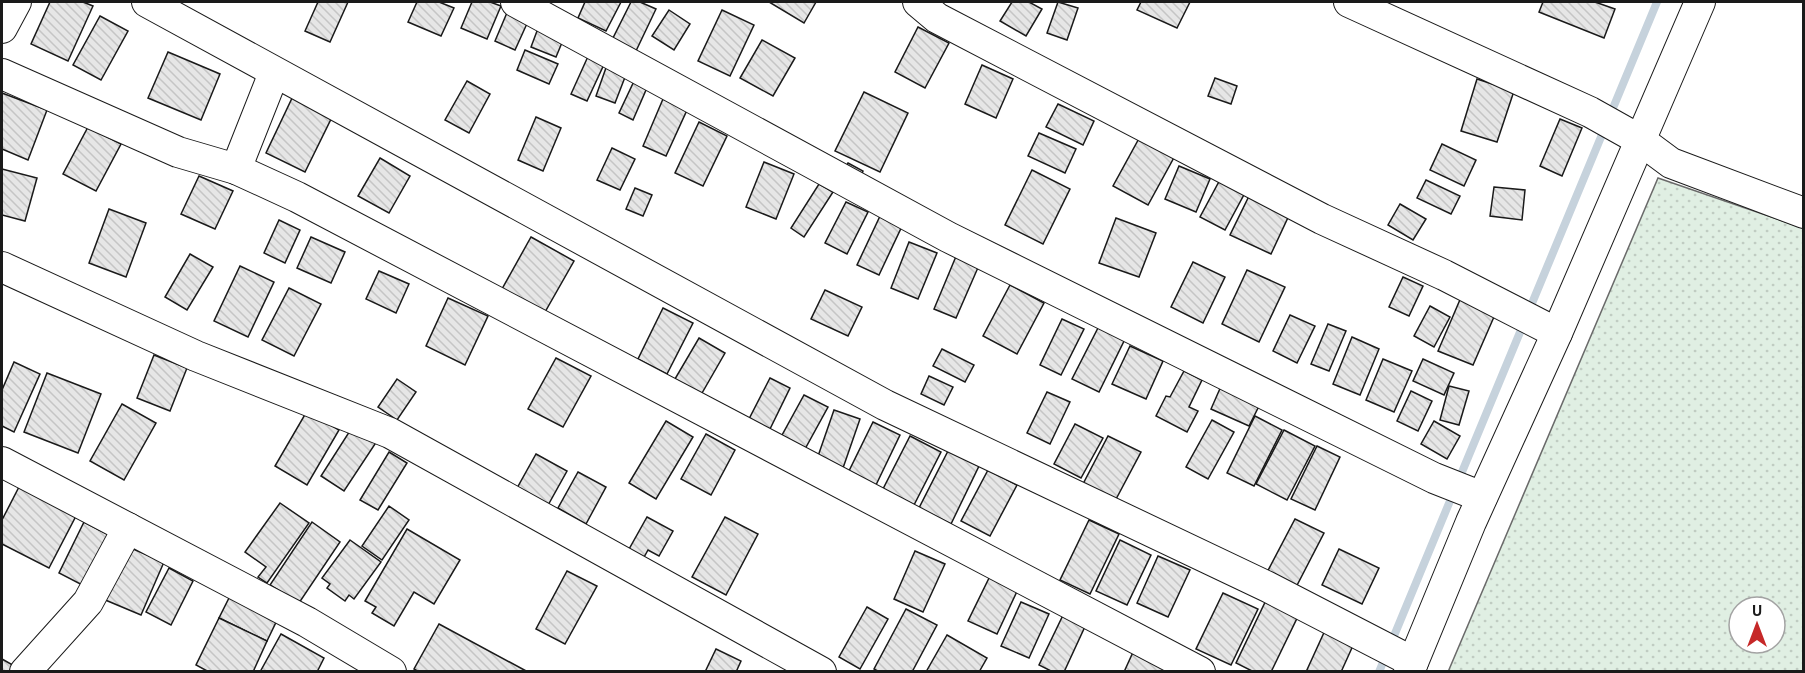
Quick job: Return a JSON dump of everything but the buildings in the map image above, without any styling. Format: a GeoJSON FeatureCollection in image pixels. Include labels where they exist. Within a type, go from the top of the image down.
{"type":"FeatureCollection","features":[{"type":"Feature","properties":{"kind":"street"},"geometry":{"type":"LineString","coordinates":[[2,28],[16,2]]}},
{"type":"Feature","properties":{"kind":"street"},"geometry":{"type":"LineString","coordinates":[[147,2],[885,405],[1268,587],[1369,638],[1408,664],[1547,328],[1632,136],[1700,2]]}},
{"type":"Feature","properties":{"kind":"street"},"geometry":{"type":"LineString","coordinates":[[516,2],[948,237],[1434,478],[1477,495]]}},
{"type":"Feature","properties":{"kind":"street"},"geometry":{"type":"LineString","coordinates":[[918,2],[937,18],[1322,219],[1547,328]]}},
{"type":"Feature","properties":{"kind":"street"},"geometry":{"type":"LineString","coordinates":[[1349,2],[1590,112],[1632,136],[1671,163],[1803,213]]}},
{"type":"Feature","properties":{"kind":"street"},"geometry":{"type":"LineString","coordinates":[[236,169],[274,73]]}},
{"type":"Feature","properties":{"kind":"street"},"geometry":{"type":"LineString","coordinates":[[2,74],[178,152],[236,169],[297,197],[464,282],[645,381],[1200,672]]}},
{"type":"Feature","properties":{"kind":"street"},"geometry":{"type":"LineString","coordinates":[[2,267],[196,356],[390,433],[821,672]]}},
{"type":"Feature","properties":{"kind":"street"},"geometry":{"type":"LineString","coordinates":[[2,462],[307,622],[391,672]]}},
{"type":"Feature","properties":{"kind":"street"},"geometry":{"type":"LineString","coordinates":[[25,672],[88,602],[128,528]]}},
{"type":"Feature","properties":{"kind":"green space"},"geometry":{"type":"Polygon","coordinates":[[[1658,178],[1803,228],[1803,671],[1448,672],[1658,178]]]}},
{"type":"Feature","properties":{"kind":"waterway"},"geometry":{"type":"LineString","coordinates":[[1379,672],[1657,2]]}}]}
